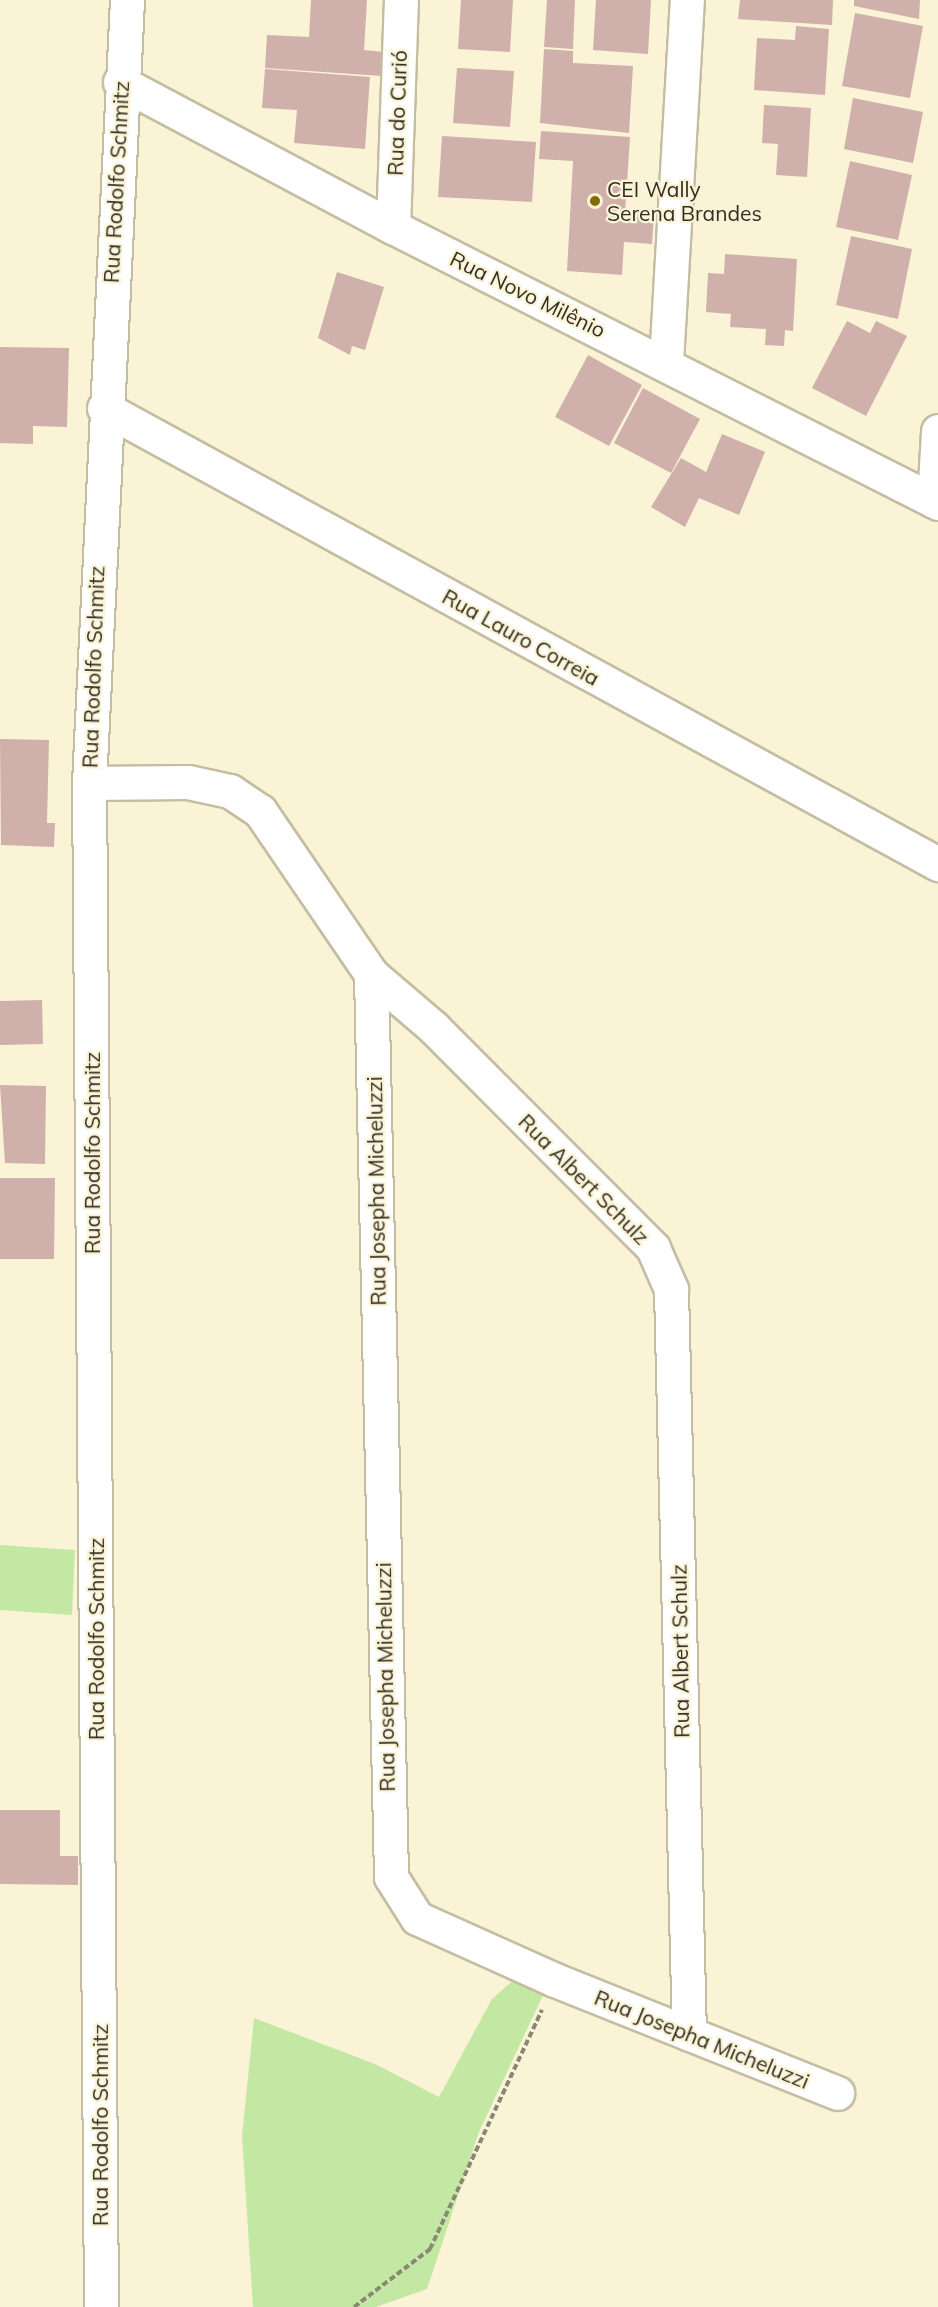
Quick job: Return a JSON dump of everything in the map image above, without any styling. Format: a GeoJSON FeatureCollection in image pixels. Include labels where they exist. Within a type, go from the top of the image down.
{"type":"FeatureCollection","features":[{"type":"Feature","properties":{"kind":"street","name":"Rua Rodolfo Schmitz"},"geometry":{"type":"LineString","coordinates":[[101,2307],[89,783],[104,408],[126,0]]}},
{"type":"Feature","properties":{"kind":"street","name":"Rua do Curió"},"geometry":{"type":"LineString","coordinates":[[393,227],[401,0]]}},
{"type":"Feature","properties":{"kind":"street"},"geometry":{"type":"LineString","coordinates":[[666,362],[687,0]]}},
{"type":"Feature","properties":{"kind":"street","name":"Rua Novo Milênio"},"geometry":{"type":"LineString","coordinates":[[120,82],[393,227],[666,362],[936,502]]}},
{"type":"Feature","properties":{"kind":"street","name":"Rua Lauro Correia"},"geometry":{"type":"LineString","coordinates":[[104,408],[938,864]]}},
{"type":"Feature","properties":{"kind":"street"},"geometry":{"type":"LineString","coordinates":[[936,502],[938,431]]}},
{"type":"Feature","properties":{"kind":"street","name":"Rua Albert Schulz"},"geometry":{"type":"LineString","coordinates":[[89,783],[188,782],[230,792],[260,811],[371,974],[433,1026],[652,1248],[671,1289],[689,2034]]}},
{"type":"Feature","properties":{"kind":"street","name":"Rua Josepha Micheluzzi"},"geometry":{"type":"LineString","coordinates":[[371,974],[391,1877],[417,1918],[555,1980],[837,2093]]}},
{"type":"Feature","properties":{"kind":"path"},"geometry":{"type":"LineString","coordinates":[[354,2307],[430,2249],[460,2192],[555,1980]]}},
{"type":"Feature","properties":{"kind":"green space"},"geometry":{"type":"Polygon","coordinates":[[[0,1545],[75,1550],[72,1615],[0,1610],[0,1545]]]}},
{"type":"Feature","properties":{"kind":"green space"},"geometry":{"type":"Polygon","coordinates":[[[516,1978],[545,1991],[479,2132],[427,2289],[376,2307],[253,2307],[242,2136],[254,2018],[375,2064],[439,2097],[492,1999],[516,1978]]]}},
{"type":"Feature","properties":{"kind":"building"},"geometry":{"type":"Polygon","coordinates":[[[311,0],[367,0],[364,50],[383,52],[382,76],[265,68],[267,35],[309,37],[311,0]]]}},
{"type":"Feature","properties":{"kind":"building"},"geometry":{"type":"Polygon","coordinates":[[[461,0],[513,0],[510,52],[458,49],[461,0]]]}},
{"type":"Feature","properties":{"kind":"building"},"geometry":{"type":"Polygon","coordinates":[[[547,0],[575,0],[573,49],[544,47],[547,0]]]}},
{"type":"Feature","properties":{"kind":"building"},"geometry":{"type":"Polygon","coordinates":[[[596,0],[651,0],[648,54],[593,50],[596,0]]]}},
{"type":"Feature","properties":{"kind":"building"},"geometry":{"type":"Polygon","coordinates":[[[740,0],[833,0],[832,25],[738,19],[740,0]]]}},
{"type":"Feature","properties":{"kind":"building"},"geometry":{"type":"Polygon","coordinates":[[[854,0],[920,0],[919,19],[854,6],[854,0]]]}},
{"type":"Feature","properties":{"kind":"building"},"geometry":{"type":"Polygon","coordinates":[[[855,13],[923,26],[910,98],[842,86],[855,13]]]}},
{"type":"Feature","properties":{"kind":"building"},"geometry":{"type":"Polygon","coordinates":[[[796,26],[829,29],[825,95],[754,90],[757,38],[795,40],[796,26]]]}},
{"type":"Feature","properties":{"kind":"building"},"geometry":{"type":"Polygon","coordinates":[[[544,49],[573,51],[573,63],[633,66],[629,133],[540,123],[544,49]]]}},
{"type":"Feature","properties":{"kind":"building"},"geometry":{"type":"Polygon","coordinates":[[[457,68],[514,71],[510,127],[453,123],[457,68]]]}},
{"type":"Feature","properties":{"kind":"building"},"geometry":{"type":"Polygon","coordinates":[[[265,69],[370,77],[365,149],[294,143],[297,110],[262,108],[265,69]]]}},
{"type":"Feature","properties":{"kind":"building"},"geometry":{"type":"Polygon","coordinates":[[[853,98],[923,112],[913,163],[844,149],[853,98]]]}},
{"type":"Feature","properties":{"kind":"building"},"geometry":{"type":"Polygon","coordinates":[[[764,105],[811,108],[807,177],[776,175],[778,144],[762,143],[764,105]]]}},
{"type":"Feature","properties":{"kind":"building"},"geometry":{"type":"Polygon","coordinates":[[[541,131],[630,137],[625,214],[654,216],[652,244],[624,242],[622,275],[567,271],[573,161],[539,159],[541,131]]]}},
{"type":"Feature","properties":{"kind":"building"},"geometry":{"type":"Polygon","coordinates":[[[442,136],[536,142],[532,202],[438,197],[442,136]]]}},
{"type":"Feature","properties":{"kind":"building"},"geometry":{"type":"Polygon","coordinates":[[[850,161],[912,175],[898,240],[836,227],[850,161]]]}},
{"type":"Feature","properties":{"kind":"building"},"geometry":{"type":"Polygon","coordinates":[[[851,236],[912,249],[898,319],[836,305],[851,236]]]}},
{"type":"Feature","properties":{"kind":"building"},"geometry":{"type":"Polygon","coordinates":[[[725,254],[797,259],[793,331],[785,330],[784,346],[765,345],[766,329],[730,327],[731,314],[706,312],[708,273],[724,274],[725,254]]]}},
{"type":"Feature","properties":{"kind":"building"},"geometry":{"type":"Polygon","coordinates":[[[337,272],[384,287],[365,350],[352,346],[350,355],[318,338],[337,272]]]}},
{"type":"Feature","properties":{"kind":"building"},"geometry":{"type":"Polygon","coordinates":[[[847,321],[870,333],[876,321],[907,336],[866,416],[812,388],[847,321]]]}},
{"type":"Feature","properties":{"kind":"building"},"geometry":{"type":"Polygon","coordinates":[[[0,347],[69,348],[67,427],[33,426],[33,444],[0,443],[0,347]]]}},
{"type":"Feature","properties":{"kind":"building"},"geometry":{"type":"Polygon","coordinates":[[[588,355],[642,385],[609,446],[555,417],[588,355]]]}},
{"type":"Feature","properties":{"kind":"building"},"geometry":{"type":"Polygon","coordinates":[[[643,388],[700,419],[671,473],[614,443],[643,388]]]}},
{"type":"Feature","properties":{"kind":"building"},"geometry":{"type":"Polygon","coordinates":[[[722,434],[765,452],[739,515],[699,498],[685,527],[651,507],[681,458],[706,472],[722,434]]]}},
{"type":"Feature","properties":{"kind":"building"},"geometry":{"type":"Polygon","coordinates":[[[0,739],[49,740],[47,823],[55,823],[54,847],[1,845],[0,739]]]}},
{"type":"Feature","properties":{"kind":"building"},"geometry":{"type":"Polygon","coordinates":[[[42,1000],[43,1044],[0,1045],[0,1001],[42,1000]]]}},
{"type":"Feature","properties":{"kind":"building"},"geometry":{"type":"Polygon","coordinates":[[[0,1085],[46,1086],[45,1164],[5,1163],[0,1085]]]}},
{"type":"Feature","properties":{"kind":"building"},"geometry":{"type":"Polygon","coordinates":[[[0,1178],[55,1178],[54,1259],[0,1259],[0,1178]]]}},
{"type":"Feature","properties":{"kind":"building"},"geometry":{"type":"Polygon","coordinates":[[[0,1810],[60,1810],[60,1856],[78,1856],[78,1885],[0,1884],[0,1810]]]}},
{"type":"Feature","properties":{"kind":"place","name":"CEI Wally Serena Brandes"},"geometry":{"type":"Point","coordinates":[595,201]}}]}
